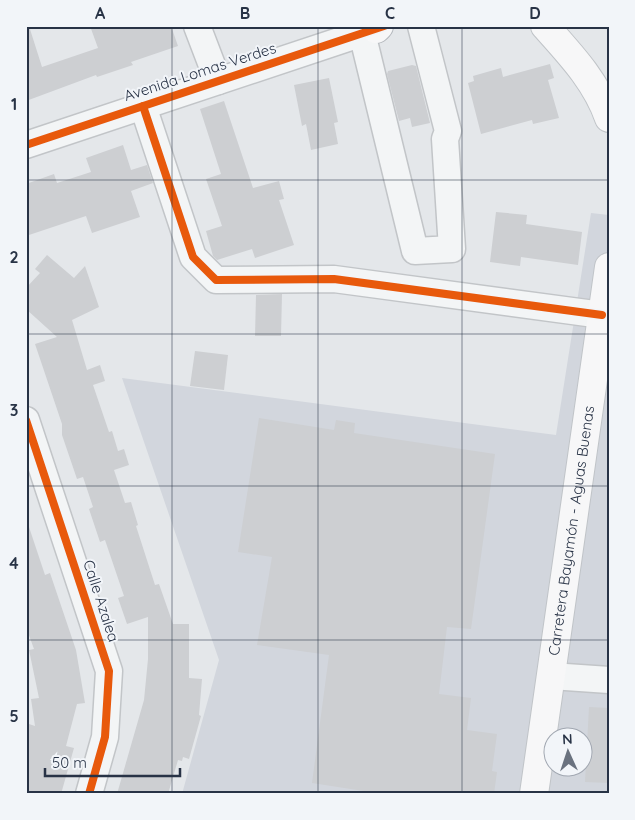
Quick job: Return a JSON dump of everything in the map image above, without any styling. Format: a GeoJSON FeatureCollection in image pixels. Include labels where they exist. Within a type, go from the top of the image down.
{"type":"FeatureCollection","features":[{"type":"Feature","properties":{"kind":"main road"},"geometry":{"type":"LineString","coordinates":[[545,26],[584,70],[604,104],[609,118]]}},
{"type":"Feature","properties":{"kind":"main road","name":"Carretera Bayamón - Aguas Buenas"},"geometry":{"type":"LineString","coordinates":[[534,794],[608,281]]}},
{"type":"Feature","properties":{"kind":"street"},"geometry":{"type":"LineString","coordinates":[[197,26],[218,81]]}},
{"type":"Feature","properties":{"kind":"street"},"geometry":{"type":"LineString","coordinates":[[375,29],[415,251],[452,249],[438,122],[448,131],[421,26]]}},
{"type":"Feature","properties":{"kind":"street","name":"Avenida Lomas Verdes"},"geometry":{"type":"LineString","coordinates":[[26,145],[375,29]]}},
{"type":"Feature","properties":{"kind":"street"},"geometry":{"type":"LineString","coordinates":[[143,106],[193,258],[216,280],[334,279],[602,315]]}},
{"type":"Feature","properties":{"kind":"street","name":"Calle Azalea"},"geometry":{"type":"LineString","coordinates":[[26,420],[109,671],[105,737],[89,794]]}},
{"type":"Feature","properties":{"kind":"street"},"geometry":{"type":"LineString","coordinates":[[551,676],[609,680]]}},
{"type":"Feature","properties":{"kind":"shaded area"},"geometry":{"type":"Polygon","coordinates":[[[591,213],[609,215],[609,794],[182,794],[219,660],[122,378],[556,435],[591,213]]]}},
{"type":"Feature","properties":{"kind":"building"},"geometry":{"type":"Polygon","coordinates":[[[26,26],[29,26],[42,67],[98,48],[90,26],[171,26],[178,46],[131,62],[133,65],[97,77],[96,75],[26,101],[26,26]]]}},
{"type":"Feature","properties":{"kind":"building"},"geometry":{"type":"Polygon","coordinates":[[[550,64],[554,78],[548,80],[559,118],[533,124],[532,120],[481,134],[468,83],[474,81],[473,76],[501,68],[503,77],[550,64]]]}},
{"type":"Feature","properties":{"kind":"building"},"geometry":{"type":"Polygon","coordinates":[[[412,65],[416,66],[430,123],[412,127],[410,118],[399,121],[387,74],[388,71],[412,65]]]}},
{"type":"Feature","properties":{"kind":"building"},"geometry":{"type":"Polygon","coordinates":[[[329,78],[338,122],[334,123],[338,144],[311,150],[306,124],[302,126],[294,85],[329,78]]]}},
{"type":"Feature","properties":{"kind":"building"},"geometry":{"type":"Polygon","coordinates":[[[224,101],[253,188],[279,181],[284,199],[279,200],[294,245],[255,258],[252,249],[217,260],[213,256],[206,231],[222,226],[206,179],[221,174],[200,109],[224,101]]]}},
{"type":"Feature","properties":{"kind":"building"},"geometry":{"type":"Polygon","coordinates":[[[123,145],[131,170],[147,165],[153,183],[131,191],[140,217],[92,233],[86,216],[26,236],[26,184],[54,174],[57,183],[91,172],[86,158],[123,145]]]}},
{"type":"Feature","properties":{"kind":"building"},"geometry":{"type":"Polygon","coordinates":[[[496,212],[527,215],[526,224],[582,232],[578,265],[521,257],[520,266],[490,262],[496,212]]]}},
{"type":"Feature","properties":{"kind":"building"},"geometry":{"type":"Polygon","coordinates":[[[47,255],[74,278],[85,266],[99,307],[72,320],[87,370],[100,365],[105,381],[93,385],[109,432],[112,431],[118,451],[124,449],[129,465],[114,470],[125,503],[131,502],[138,525],[136,526],[155,585],[159,584],[173,624],[189,624],[189,678],[202,679],[199,715],[201,716],[189,759],[183,757],[182,761],[178,760],[168,794],[117,794],[144,700],[148,659],[148,617],[127,624],[118,598],[124,596],[105,540],[100,542],[89,509],[93,507],[83,477],[77,479],[62,435],[62,424],[35,344],[57,337],[26,309],[26,288],[40,273],[35,269],[47,255]]]}},
{"type":"Feature","properties":{"kind":"building"},"geometry":{"type":"Polygon","coordinates":[[[282,294],[281,336],[255,336],[256,295],[282,294]]]}},
{"type":"Feature","properties":{"kind":"building"},"geometry":{"type":"Polygon","coordinates":[[[195,351],[228,355],[224,390],[190,386],[195,351]]]}},
{"type":"Feature","properties":{"kind":"building"},"geometry":{"type":"Polygon","coordinates":[[[259,418],[334,430],[336,420],[355,423],[354,433],[495,454],[471,629],[447,627],[439,694],[471,698],[467,730],[497,734],[492,771],[497,772],[494,794],[383,794],[312,783],[329,655],[257,645],[272,557],[238,552],[259,418]]]}},
{"type":"Feature","properties":{"kind":"building"},"geometry":{"type":"Polygon","coordinates":[[[26,527],[29,527],[45,575],[50,573],[76,650],[85,703],[77,704],[66,746],[74,748],[61,794],[26,794],[26,723],[35,726],[31,699],[39,698],[29,650],[34,649],[26,627],[26,527]]]}},
{"type":"Feature","properties":{"kind":"building"},"geometry":{"type":"Polygon","coordinates":[[[589,707],[609,708],[609,783],[585,782],[585,778],[592,778],[592,728],[588,728],[589,707]]]}},
{"type":"Feature","properties":{"kind":"cycle path"},"geometry":{"type":"LineString","coordinates":[[26,145],[384,26]]}},
{"type":"Feature","properties":{"kind":"cycle path"},"geometry":{"type":"LineString","coordinates":[[143,106],[193,257],[216,280],[334,279],[602,315]]}},
{"type":"Feature","properties":{"kind":"cycle path"},"geometry":{"type":"LineString","coordinates":[[26,420],[109,671],[105,737],[89,794]]}}]}
